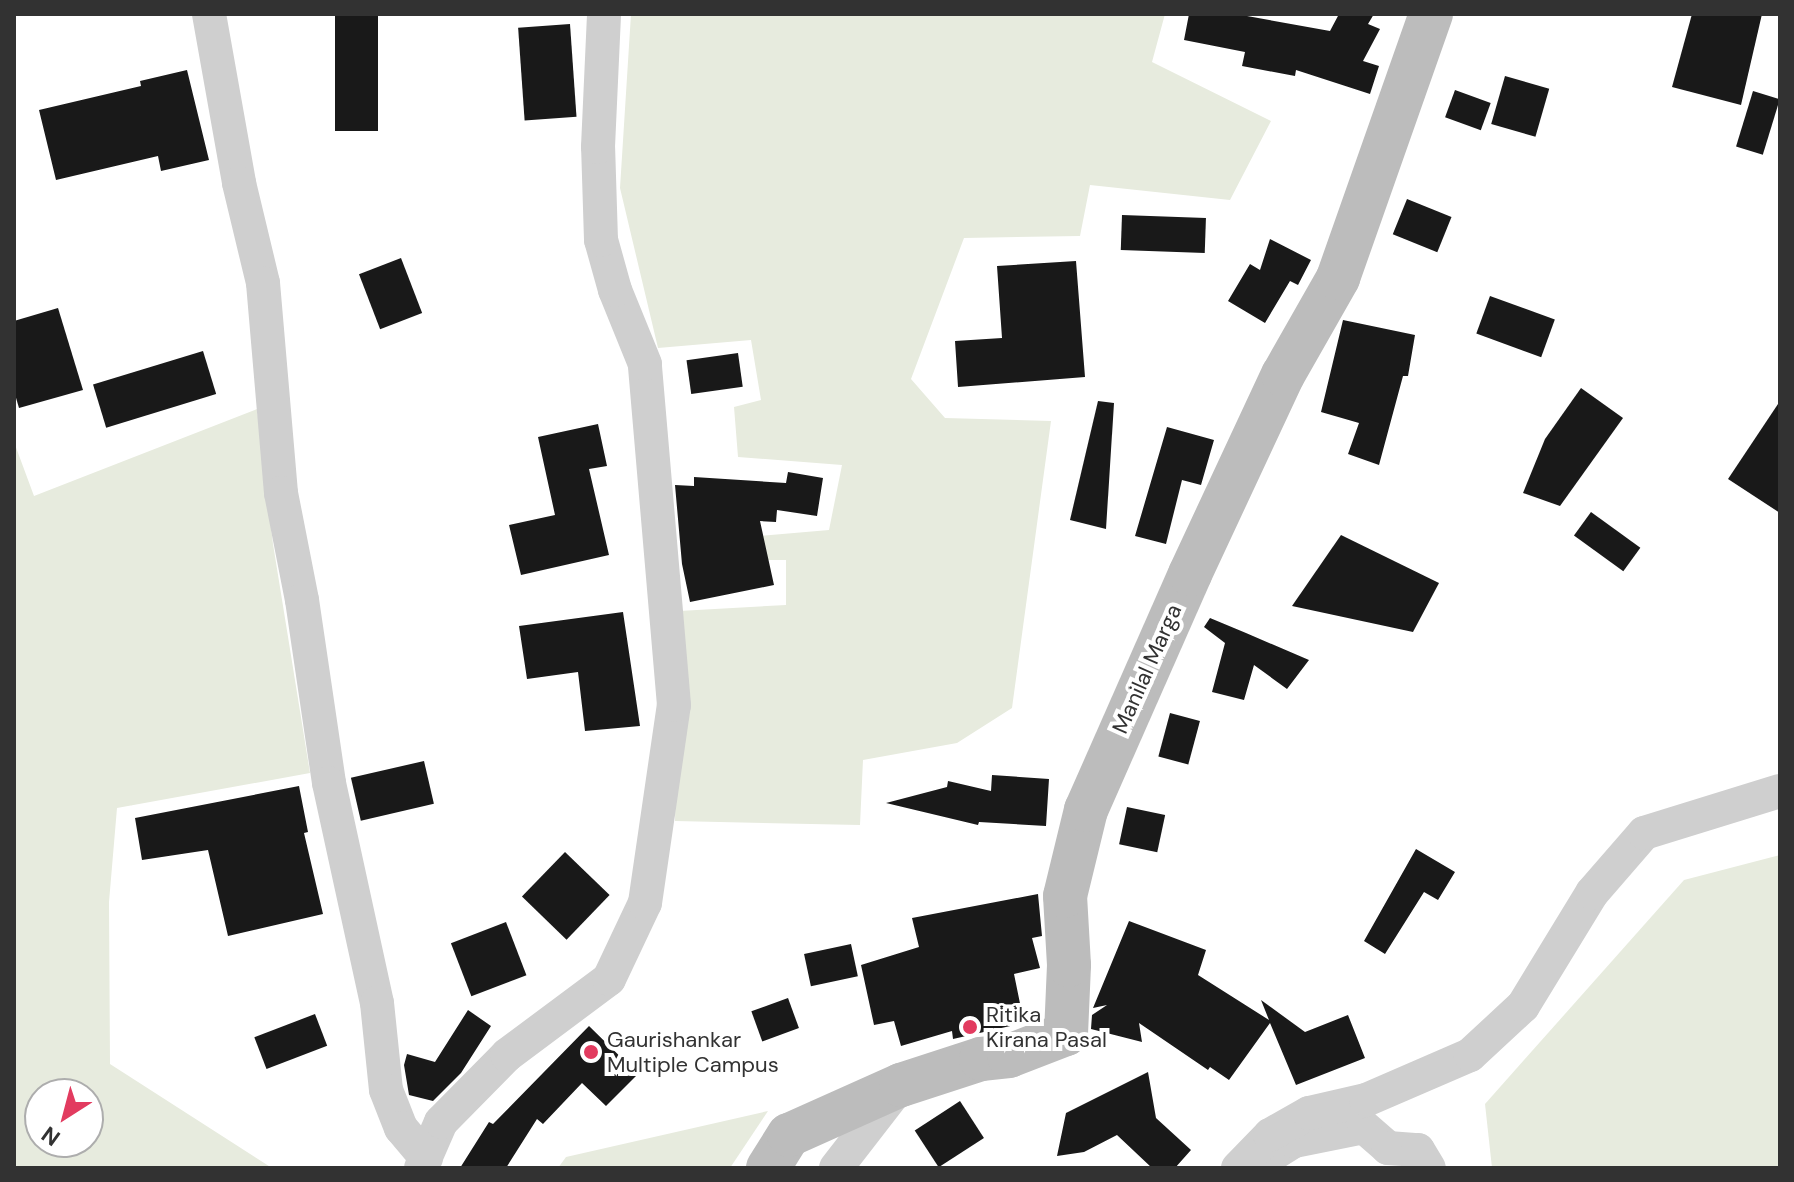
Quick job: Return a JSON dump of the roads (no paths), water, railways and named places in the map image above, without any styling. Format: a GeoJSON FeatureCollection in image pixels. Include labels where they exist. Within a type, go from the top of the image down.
{"type":"FeatureCollection","features":[{"type":"Feature","properties":{"kind":"street"},"geometry":{"type":"LineString","coordinates":[[209,14],[239,183],[263,283],[281,493],[302,600],[329,783],[377,1003],[386,1090],[401,1128],[424,1163]]}},
{"type":"Feature","properties":{"kind":"street"},"geometry":{"type":"LineString","coordinates":[[424,1163],[441,1122],[507,1055],[609,979],[645,903],[674,705],[645,364],[615,290],[601,240],[598,147],[604,14]]}},
{"type":"Feature","properties":{"kind":"street","name":"Manilal Marga"},"geometry":{"type":"LineString","coordinates":[[768,1168],[789,1135],[901,1085],[981,1059],[1009,1056],[1066,1034],[1069,965],[1065,896],[1086,810],[1183,587],[1283,375],[1338,278],[1431,14]]}},
{"type":"Feature","properties":{"kind":"street"},"geometry":{"type":"LineString","coordinates":[[1238,1168],[1270,1135],[1309,1113],[1366,1100],[1470,1055],[1523,1006],[1592,893],[1644,833],[1780,791]]}},
{"type":"Feature","properties":{"kind":"street"},"geometry":{"type":"LineString","coordinates":[[836,1168],[901,1085]]}},
{"type":"Feature","properties":{"kind":"street"},"geometry":{"type":"LineString","coordinates":[[1253,1168],[1294,1141],[1364,1127],[1388,1148],[1418,1150],[1429,1168]]}},
{"type":"Feature","properties":{"kind":"place","name":"Ritika Kirana Pasal"},"geometry":{"type":"Point","coordinates":[970,1027]}},
{"type":"Feature","properties":{"kind":"place","name":"Gaurishankar Multiple Campus"},"geometry":{"type":"Point","coordinates":[591,1052]}}]}
